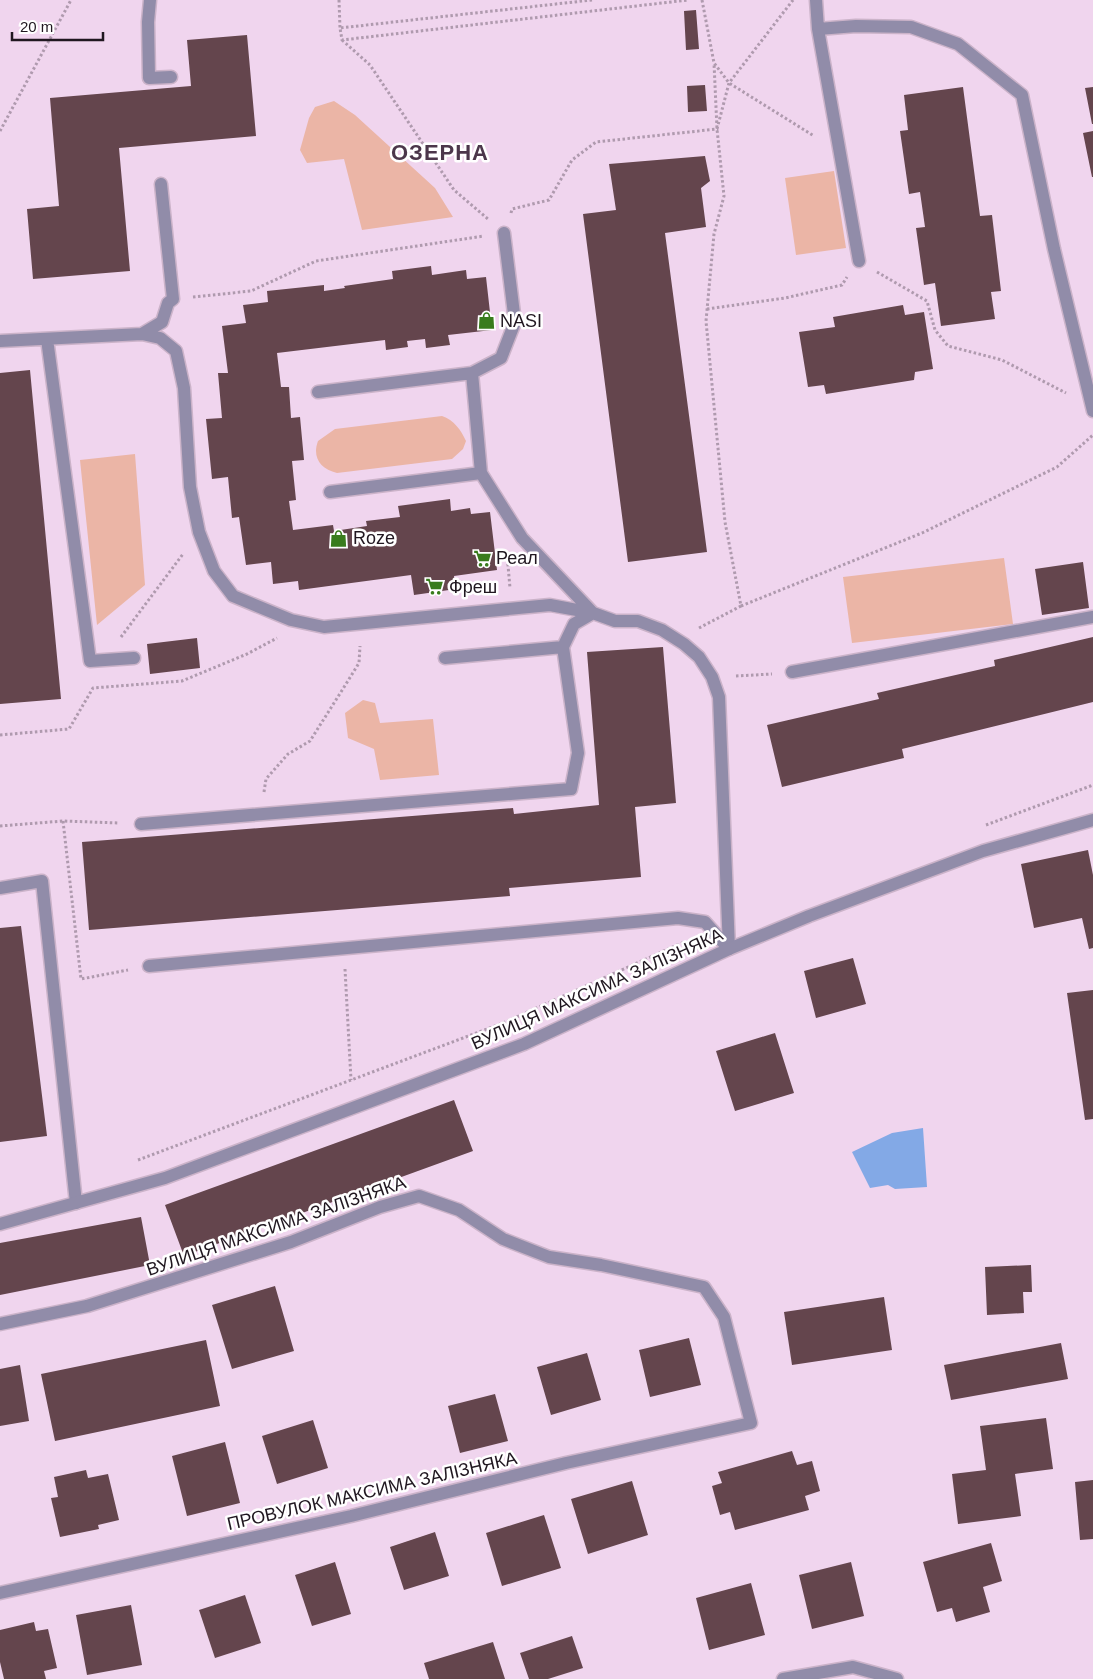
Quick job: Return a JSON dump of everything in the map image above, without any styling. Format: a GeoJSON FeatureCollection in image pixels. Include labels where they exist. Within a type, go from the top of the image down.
{"type":"FeatureCollection","features":[{"type":"Feature","properties":{"kind":"street"},"geometry":{"type":"LineString","coordinates":[[150,0],[148,22],[149,78],[171,77]]}},
{"type":"Feature","properties":{"kind":"street"},"geometry":{"type":"LineString","coordinates":[[816,0],[818,30],[859,261]]}},
{"type":"Feature","properties":{"kind":"street"},"geometry":{"type":"LineString","coordinates":[[818,30],[856,26],[911,26],[958,44],[1022,95],[1054,249],[1093,410]]}},
{"type":"Feature","properties":{"kind":"street"},"geometry":{"type":"LineString","coordinates":[[142,334],[162,322],[168,303],[173,299],[161,184]]}},
{"type":"Feature","properties":{"kind":"street"},"geometry":{"type":"LineString","coordinates":[[318,392],[472,373],[501,358],[516,322],[504,233]]}},
{"type":"Feature","properties":{"kind":"street"},"geometry":{"type":"LineString","coordinates":[[0,341],[142,334],[160,338],[176,351],[184,388],[190,487],[199,532],[214,571],[233,596],[291,620],[324,627],[550,605],[593,613],[615,621],[638,621],[662,630],[677,639],[699,657],[712,677],[719,697],[729,949]]}},
{"type":"Feature","properties":{"kind":"street"},"geometry":{"type":"LineString","coordinates":[[47,339],[90,661],[134,658]]}},
{"type":"Feature","properties":{"kind":"street"},"geometry":{"type":"LineString","coordinates":[[472,373],[482,473],[522,538],[593,613]]}},
{"type":"Feature","properties":{"kind":"street"},"geometry":{"type":"LineString","coordinates":[[330,492],[482,473]]}},
{"type":"Feature","properties":{"kind":"street"},"geometry":{"type":"LineString","coordinates":[[141,824],[571,789],[578,754],[563,647],[574,624],[593,613]]}},
{"type":"Feature","properties":{"kind":"street"},"geometry":{"type":"LineString","coordinates":[[792,672],[1093,617]]}},
{"type":"Feature","properties":{"kind":"street"},"geometry":{"type":"LineString","coordinates":[[445,658],[563,647]]}},
{"type":"Feature","properties":{"kind":"street","name":"ВУЛИЦЯ МАКСИМА ЗАЛІЗНЯКА"},"geometry":{"type":"LineString","coordinates":[[0,1224],[165,1178],[524,1044],[729,949],[809,916],[983,851],[1093,820]]}},
{"type":"Feature","properties":{"kind":"street"},"geometry":{"type":"LineString","coordinates":[[0,888],[42,881],[76,1203]]}},
{"type":"Feature","properties":{"kind":"street"},"geometry":{"type":"LineString","coordinates":[[149,966],[678,918],[705,922],[729,949]]}},
{"type":"Feature","properties":{"kind":"street","name":"ВУЛИЦЯ МАКСИМА ЗАЛІЗНЯКА"},"geometry":{"type":"LineString","coordinates":[[0,1324],[87,1306],[291,1242],[380,1207],[418,1196],[458,1210],[503,1240],[549,1257],[601,1265],[704,1287],[724,1317],[751,1423]]}},
{"type":"Feature","properties":{"kind":"street","name":"ПРОВУЛОК МАКСИМА ЗАЛІЗНЯКА"},"geometry":{"type":"LineString","coordinates":[[0,1592],[351,1516],[575,1461],[751,1423]]}},
{"type":"Feature","properties":{"kind":"street"},"geometry":{"type":"LineString","coordinates":[[783,1679],[853,1667],[897,1679]]}},
{"type":"Feature","properties":{"kind":"path"},"geometry":{"type":"LineString","coordinates":[[0,131],[70,0]]}},
{"type":"Feature","properties":{"kind":"path"},"geometry":{"type":"LineString","coordinates":[[339,0],[342,40],[370,65],[454,190],[504,233]]}},
{"type":"Feature","properties":{"kind":"path"},"geometry":{"type":"LineString","coordinates":[[340,28],[592,0]]}},
{"type":"Feature","properties":{"kind":"path"},"geometry":{"type":"LineString","coordinates":[[342,40],[688,0]]}},
{"type":"Feature","properties":{"kind":"path"},"geometry":{"type":"LineString","coordinates":[[702,0],[714,63],[717,128],[724,196],[714,234],[706,321],[725,522],[741,606]]}},
{"type":"Feature","properties":{"kind":"path"},"geometry":{"type":"LineString","coordinates":[[717,128],[729,83],[794,0]]}},
{"type":"Feature","properties":{"kind":"path"},"geometry":{"type":"LineString","coordinates":[[714,63],[729,83],[840,152]]}},
{"type":"Feature","properties":{"kind":"path"},"geometry":{"type":"LineString","coordinates":[[504,233],[512,209],[548,200],[572,160],[596,142],[717,128]]}},
{"type":"Feature","properties":{"kind":"path"},"geometry":{"type":"LineString","coordinates":[[173,299],[251,291],[316,261],[504,233]]}},
{"type":"Feature","properties":{"kind":"path"},"geometry":{"type":"LineString","coordinates":[[707,310],[784,298],[842,285],[859,261],[927,301],[935,330],[948,346],[1002,360],[1026,371],[1093,410]]}},
{"type":"Feature","properties":{"kind":"path"},"geometry":{"type":"LineString","coordinates":[[677,639],[741,606],[922,532],[994,498],[1057,467],[1093,435]]}},
{"type":"Feature","properties":{"kind":"path"},"geometry":{"type":"LineString","coordinates":[[0,735],[69,729],[120,639],[199,532]]}},
{"type":"Feature","properties":{"kind":"path"},"geometry":{"type":"LineString","coordinates":[[263,813],[266,779],[288,754],[310,741],[359,663],[360,623]]}},
{"type":"Feature","properties":{"kind":"path"},"geometry":{"type":"LineString","coordinates":[[93,688],[182,681],[247,654],[283,635]]}},
{"type":"Feature","properties":{"kind":"path"},"geometry":{"type":"LineString","coordinates":[[712,677],[792,672]]}},
{"type":"Feature","properties":{"kind":"path"},"geometry":{"type":"LineString","coordinates":[[63,821],[81,979],[149,966]]}},
{"type":"Feature","properties":{"kind":"path"},"geometry":{"type":"LineString","coordinates":[[0,826],[63,821],[141,824]]}},
{"type":"Feature","properties":{"kind":"path"},"geometry":{"type":"LineString","coordinates":[[132,1162],[503,1023],[712,930]]}},
{"type":"Feature","properties":{"kind":"path"},"geometry":{"type":"LineString","coordinates":[[344,948],[351,1080]]}},
{"type":"Feature","properties":{"kind":"shaded area"},"geometry":{"type":"Polygon","coordinates":[[[334,101],[355,115],[435,188],[453,217],[362,230],[344,159],[307,163],[300,150],[309,118],[315,107],[334,101]]]}},
{"type":"Feature","properties":{"kind":"shaded area"},"geometry":{"type":"Polygon","coordinates":[[[834,171],[846,248],[796,255],[785,178],[834,171]]]}},
{"type":"Feature","properties":{"kind":"shaded area"},"geometry":{"type":"Polygon","coordinates":[[[442,416],[457,426],[466,441],[463,449],[452,459],[337,473],[326,469],[317,457],[316,447],[318,441],[335,429],[442,416]]]}},
{"type":"Feature","properties":{"kind":"shaded area"},"geometry":{"type":"Polygon","coordinates":[[[135,454],[145,585],[97,625],[80,460],[135,454]]]}},
{"type":"Feature","properties":{"kind":"shaded area"},"geometry":{"type":"Polygon","coordinates":[[[1004,558],[1013,624],[852,643],[843,577],[1004,558]]]}},
{"type":"Feature","properties":{"kind":"shaded area"},"geometry":{"type":"Polygon","coordinates":[[[363,700],[375,703],[380,723],[433,719],[439,775],[380,780],[374,749],[348,738],[345,713],[363,700]]]}},
{"type":"Feature","properties":{"kind":"water"},"geometry":{"type":"Polygon","coordinates":[[[923,1128],[927,1187],[895,1189],[888,1185],[870,1188],[852,1152],[892,1133],[923,1128]]]}},
{"type":"Feature","properties":{"kind":"building"},"geometry":{"type":"Polygon","coordinates":[[[696,10],[699,49],[686,50],[684,11],[696,10]]]}},
{"type":"Feature","properties":{"kind":"building"},"geometry":{"type":"Polygon","coordinates":[[[247,35],[256,136],[119,148],[130,271],[33,279],[27,209],[59,206],[50,98],[191,86],[187,40],[247,35]]]}},
{"type":"Feature","properties":{"kind":"building"},"geometry":{"type":"Polygon","coordinates":[[[705,85],[707,111],[688,112],[687,86],[705,85]]]}},
{"type":"Feature","properties":{"kind":"building"},"geometry":{"type":"Polygon","coordinates":[[[963,87],[980,216],[992,215],[1001,291],[991,292],[995,319],[941,326],[935,283],[924,285],[916,228],[925,227],[920,192],[909,194],[900,131],[908,130],[904,95],[963,87]]]}},
{"type":"Feature","properties":{"kind":"building"},"geometry":{"type":"Polygon","coordinates":[[[1093,87],[1093,124],[1092,124],[1085,88],[1093,87]]]}},
{"type":"Feature","properties":{"kind":"building"},"geometry":{"type":"Polygon","coordinates":[[[1093,131],[1093,177],[1092,177],[1083,133],[1093,131]]]}},
{"type":"Feature","properties":{"kind":"building"},"geometry":{"type":"Polygon","coordinates":[[[705,156],[710,181],[701,188],[706,227],[665,233],[707,552],[628,562],[583,214],[616,210],[609,164],[705,156]]]}},
{"type":"Feature","properties":{"kind":"building"},"geometry":{"type":"Polygon","coordinates":[[[431,266],[432,275],[466,270],[467,279],[486,277],[492,330],[448,335],[450,345],[426,348],[425,339],[407,341],[408,347],[386,350],[385,340],[277,353],[281,387],[289,387],[291,418],[300,417],[304,460],[292,461],[296,500],[289,501],[293,530],[333,525],[334,531],[367,526],[366,521],[400,517],[398,506],[450,499],[451,511],[470,508],[471,514],[490,512],[497,570],[454,576],[456,589],[414,595],[411,575],[299,590],[298,581],[273,584],[271,562],[246,565],[239,517],[232,518],[228,477],[212,479],[206,419],[222,418],[218,373],[228,373],[222,326],[246,323],[243,305],[268,302],[267,291],[324,285],[324,291],[345,288],[344,286],[393,279],[392,271],[431,266]]]}},
{"type":"Feature","properties":{"kind":"building"},"geometry":{"type":"Polygon","coordinates":[[[903,305],[905,315],[924,312],[933,369],[915,372],[914,380],[826,394],[824,385],[808,387],[799,332],[835,327],[833,317],[903,305]]]}},
{"type":"Feature","properties":{"kind":"building"},"geometry":{"type":"Polygon","coordinates":[[[30,370],[61,699],[0,704],[0,373],[30,370]]]}},
{"type":"Feature","properties":{"kind":"building"},"geometry":{"type":"Polygon","coordinates":[[[1083,562],[1089,608],[1042,615],[1035,569],[1083,562]]]}},
{"type":"Feature","properties":{"kind":"building"},"geometry":{"type":"Polygon","coordinates":[[[1093,637],[1093,702],[902,749],[904,758],[782,787],[767,725],[879,699],[877,693],[995,666],[994,660],[1093,637]]]}},
{"type":"Feature","properties":{"kind":"building"},"geometry":{"type":"Polygon","coordinates":[[[197,638],[200,668],[150,674],[147,644],[197,638]]]}},
{"type":"Feature","properties":{"kind":"building"},"geometry":{"type":"Polygon","coordinates":[[[663,647],[676,803],[635,807],[641,877],[509,888],[510,896],[89,930],[82,842],[513,808],[514,814],[599,805],[587,652],[663,647]]]}},
{"type":"Feature","properties":{"kind":"building"},"geometry":{"type":"Polygon","coordinates":[[[1088,850],[1093,875],[1093,948],[1089,949],[1082,918],[1034,928],[1021,864],[1088,850]]]}},
{"type":"Feature","properties":{"kind":"building"},"geometry":{"type":"Polygon","coordinates":[[[21,926],[47,1136],[0,1142],[0,928],[21,926]]]}},
{"type":"Feature","properties":{"kind":"building"},"geometry":{"type":"Polygon","coordinates":[[[853,958],[866,1004],[816,1018],[804,971],[853,958]]]}},
{"type":"Feature","properties":{"kind":"building"},"geometry":{"type":"Polygon","coordinates":[[[1093,990],[1093,1119],[1085,1120],[1067,993],[1093,990]]]}},
{"type":"Feature","properties":{"kind":"building"},"geometry":{"type":"Polygon","coordinates":[[[775,1033],[794,1093],[735,1111],[716,1051],[775,1033]]]}},
{"type":"Feature","properties":{"kind":"building"},"geometry":{"type":"Polygon","coordinates":[[[454,1100],[473,1151],[184,1256],[165,1205],[454,1100]]]}},
{"type":"Feature","properties":{"kind":"building"},"geometry":{"type":"Polygon","coordinates":[[[141,1217],[150,1265],[0,1295],[0,1243],[141,1217]]]}},
{"type":"Feature","properties":{"kind":"building"},"geometry":{"type":"Polygon","coordinates":[[[1031,1265],[1032,1292],[1023,1292],[1024,1313],[987,1315],[985,1267],[1031,1265]]]}},
{"type":"Feature","properties":{"kind":"building"},"geometry":{"type":"Polygon","coordinates":[[[275,1286],[294,1351],[232,1369],[212,1305],[275,1286]]]}},
{"type":"Feature","properties":{"kind":"building"},"geometry":{"type":"Polygon","coordinates":[[[884,1297],[892,1350],[792,1365],[784,1312],[884,1297]]]}},
{"type":"Feature","properties":{"kind":"building"},"geometry":{"type":"Polygon","coordinates":[[[689,1338],[701,1385],[650,1397],[639,1350],[689,1338]]]}},
{"type":"Feature","properties":{"kind":"building"},"geometry":{"type":"Polygon","coordinates":[[[206,1340],[220,1406],[55,1441],[41,1374],[206,1340]]]}},
{"type":"Feature","properties":{"kind":"building"},"geometry":{"type":"Polygon","coordinates":[[[1061,1343],[1068,1379],[951,1400],[944,1365],[1061,1343]]]}},
{"type":"Feature","properties":{"kind":"building"},"geometry":{"type":"Polygon","coordinates":[[[587,1353],[601,1400],[551,1415],[537,1367],[587,1353]]]}},
{"type":"Feature","properties":{"kind":"building"},"geometry":{"type":"Polygon","coordinates":[[[20,1365],[29,1421],[0,1426],[0,1369],[20,1365]]]}},
{"type":"Feature","properties":{"kind":"building"},"geometry":{"type":"Polygon","coordinates":[[[495,1394],[508,1441],[460,1453],[448,1406],[495,1394]]]}},
{"type":"Feature","properties":{"kind":"building"},"geometry":{"type":"Polygon","coordinates":[[[1046,1418],[1053,1469],[1015,1474],[1021,1516],[958,1524],[952,1474],[986,1470],[980,1426],[1046,1418]]]}},
{"type":"Feature","properties":{"kind":"building"},"geometry":{"type":"Polygon","coordinates":[[[313,1420],[328,1468],[277,1484],[262,1436],[313,1420]]]}},
{"type":"Feature","properties":{"kind":"building"},"geometry":{"type":"Polygon","coordinates":[[[225,1442],[240,1503],[187,1516],[172,1456],[225,1442]]]}},
{"type":"Feature","properties":{"kind":"building"},"geometry":{"type":"Polygon","coordinates":[[[792,1451],[797,1465],[812,1461],[820,1491],[805,1496],[809,1510],[735,1530],[730,1512],[720,1515],[712,1486],[722,1483],[718,1472],[792,1451]]]}},
{"type":"Feature","properties":{"kind":"building"},"geometry":{"type":"Polygon","coordinates":[[[86,1470],[88,1478],[108,1474],[119,1520],[98,1525],[99,1529],[60,1537],[51,1498],[58,1497],[54,1477],[86,1470]]]}},
{"type":"Feature","properties":{"kind":"building"},"geometry":{"type":"Polygon","coordinates":[[[1093,1480],[1093,1539],[1080,1540],[1075,1482],[1093,1480]]]}},
{"type":"Feature","properties":{"kind":"building"},"geometry":{"type":"Polygon","coordinates":[[[632,1481],[648,1535],[588,1554],[571,1499],[632,1481]]]}},
{"type":"Feature","properties":{"kind":"building"},"geometry":{"type":"Polygon","coordinates":[[[544,1515],[561,1568],[502,1586],[486,1533],[544,1515]]]}},
{"type":"Feature","properties":{"kind":"building"},"geometry":{"type":"Polygon","coordinates":[[[435,1532],[449,1576],[404,1590],[390,1547],[435,1532]]]}},
{"type":"Feature","properties":{"kind":"building"},"geometry":{"type":"Polygon","coordinates":[[[991,1543],[1002,1581],[983,1587],[990,1612],[956,1622],[952,1608],[937,1612],[923,1562],[991,1543]]]}},
{"type":"Feature","properties":{"kind":"building"},"geometry":{"type":"Polygon","coordinates":[[[335,1562],[351,1614],[312,1626],[295,1575],[335,1562]]]}},
{"type":"Feature","properties":{"kind":"building"},"geometry":{"type":"Polygon","coordinates":[[[851,1562],[864,1616],[812,1629],[799,1575],[851,1562]]]}},
{"type":"Feature","properties":{"kind":"building"},"geometry":{"type":"Polygon","coordinates":[[[751,1583],[765,1635],[709,1650],[696,1598],[751,1583]]]}},
{"type":"Feature","properties":{"kind":"building"},"geometry":{"type":"Polygon","coordinates":[[[245,1595],[261,1643],[215,1658],[199,1610],[245,1595]]]}},
{"type":"Feature","properties":{"kind":"building"},"geometry":{"type":"Polygon","coordinates":[[[131,1605],[142,1665],[87,1675],[76,1615],[131,1605]]]}},
{"type":"Feature","properties":{"kind":"building"},"geometry":{"type":"Polygon","coordinates":[[[34,1622],[36,1631],[48,1629],[57,1668],[44,1671],[46,1679],[4,1679],[0,1662],[0,1630],[34,1622]]]}},
{"type":"Feature","properties":{"kind":"building"},"geometry":{"type":"Polygon","coordinates":[[[572,1636],[583,1668],[548,1679],[529,1679],[520,1653],[572,1636]]]}},
{"type":"Feature","properties":{"kind":"building"},"geometry":{"type":"Polygon","coordinates":[[[493,1642],[505,1679],[429,1679],[424,1663],[493,1642]]]}},
{"type":"Feature","properties":{"kind":"place","name":"NASI"},"geometry":{"type":"Point","coordinates":[486,321]}},
{"type":"Feature","properties":{"kind":"place","name":"Roze"},"geometry":{"type":"Point","coordinates":[339,538]}},
{"type":"Feature","properties":{"kind":"place","name":"Реал"},"geometry":{"type":"Point","coordinates":[482,558]}},
{"type":"Feature","properties":{"kind":"place","name":"Фреш"},"geometry":{"type":"Point","coordinates":[435,587]}},
{"type":"Feature","properties":{"kind":"district","name":"ОЗЕРНА"},"geometry":{"type":"Point","coordinates":[440,152]}}]}
